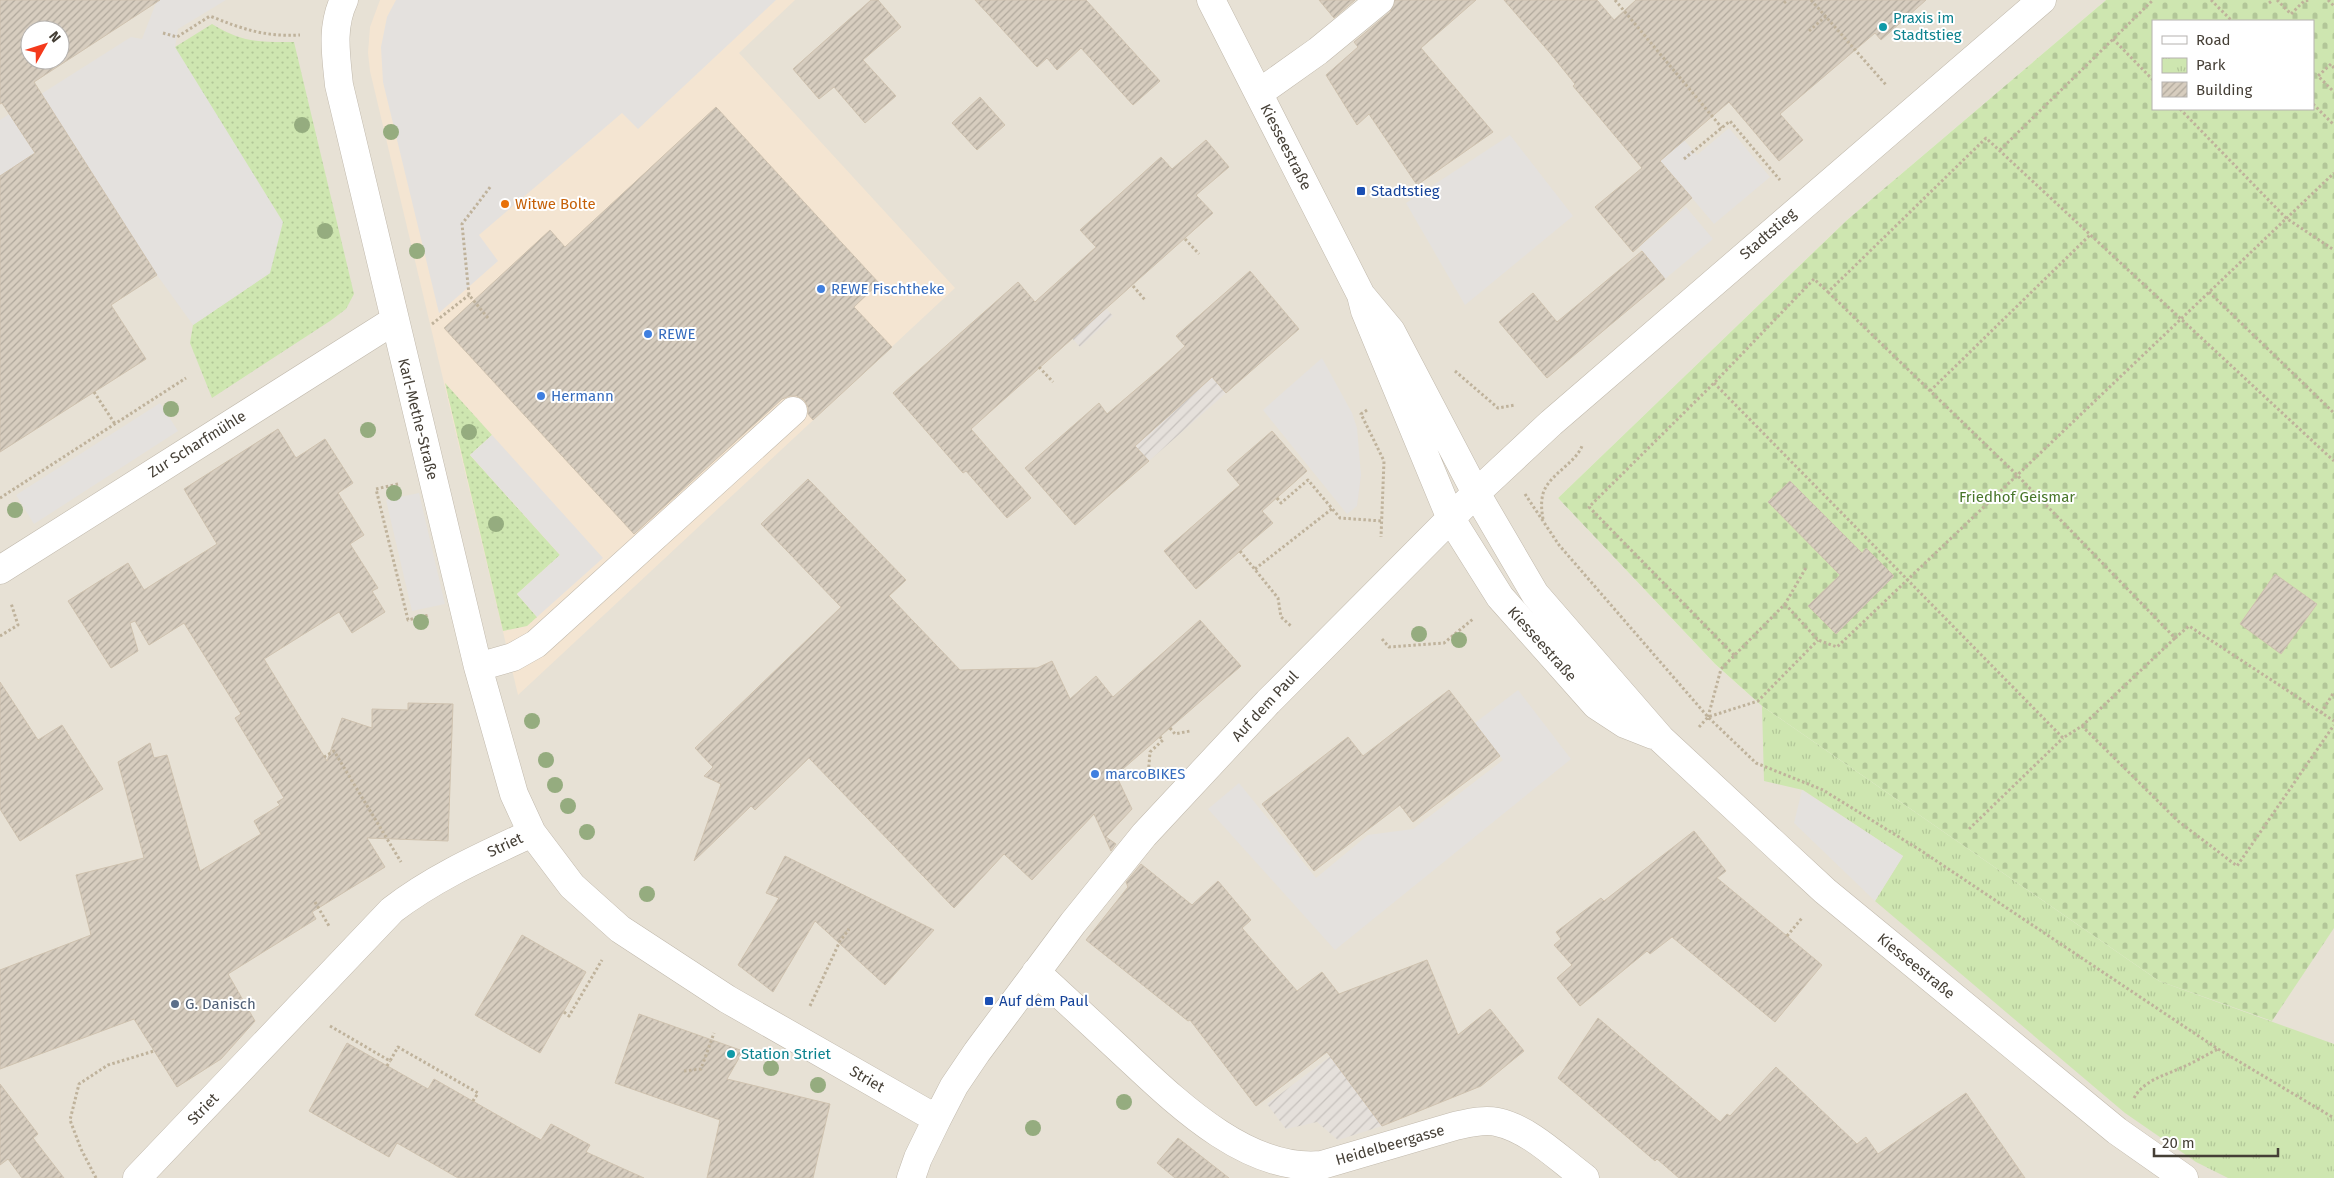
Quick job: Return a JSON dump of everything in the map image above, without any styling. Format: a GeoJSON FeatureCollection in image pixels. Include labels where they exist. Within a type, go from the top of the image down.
{"type":"FeatureCollection","features":[{"type":"Feature","properties":{"kind":"street","name":"Karl-Methe-Straße"},"geometry":{"type":"LineString","coordinates":[[344,0],[339,10],[334,32],[339,84],[478,667],[514,794],[532,833]]}},
{"type":"Feature","properties":{"kind":"street","name":"Kiesseestraße"},"geometry":{"type":"LineString","coordinates":[[1211,0],[1361,295],[1391,331],[1476,493],[1535,594],[1669,745],[1825,891],[2117,1131],[2184,1178]]}},
{"type":"Feature","properties":{"kind":"street"},"geometry":{"type":"LineString","coordinates":[[1259,93],[1318,51],[1380,0]]}},
{"type":"Feature","properties":{"kind":"street","name":"Stadtstieg"},"geometry":{"type":"LineString","coordinates":[[1476,493],[1564,411],[2042,0]]}},
{"type":"Feature","properties":{"kind":"street","name":"Kiesseestraße"},"geometry":{"type":"LineString","coordinates":[[1361,295],[1364,310],[1451,519],[1500,597],[1596,705],[1625,724],[1669,745]]}},
{"type":"Feature","properties":{"kind":"street","name":"Zur Scharfmühle"},"geometry":{"type":"LineString","coordinates":[[0,570],[395,320]]}},
{"type":"Feature","properties":{"kind":"street"},"geometry":{"type":"LineString","coordinates":[[478,667],[513,657],[536,644],[793,411]]}},
{"type":"Feature","properties":{"kind":"street"},"geometry":{"type":"LineString","coordinates":[[1451,519],[1476,493]]}},
{"type":"Feature","properties":{"kind":"street","name":"Auf dem Paul"},"geometry":{"type":"LineString","coordinates":[[911,1178],[936,1119],[954,1086],[977,1052],[1036,972],[1144,835],[1317,652],[1451,519]]}},
{"type":"Feature","properties":{"kind":"street","name":"Striet"},"geometry":{"type":"LineString","coordinates":[[137,1178],[392,910],[418,890],[454,869],[532,833],[572,886],[620,929],[726,999],[936,1119]]}},
{"type":"Feature","properties":{"kind":"street","name":"Heidelbeergasse"},"geometry":{"type":"LineString","coordinates":[[1036,972],[1167,1093],[1211,1127],[1240,1145],[1281,1162],[1304,1167],[1322,1165],[1455,1126],[1478,1122],[1497,1122],[1514,1128],[1536,1141],[1585,1178]]}},
{"type":"Feature","properties":{"kind":"path"},"geometry":{"type":"LineString","coordinates":[[1614,0],[1722,128]]}},
{"type":"Feature","properties":{"kind":"path"},"geometry":{"type":"LineString","coordinates":[[1811,0],[1910,113]]}},
{"type":"Feature","properties":{"kind":"path"},"geometry":{"type":"LineString","coordinates":[[2000,150],[2153,0]]}},
{"type":"Feature","properties":{"kind":"path"},"geometry":{"type":"LineString","coordinates":[[2211,0],[2231,20]]}},
{"type":"Feature","properties":{"kind":"path"},"geometry":{"type":"LineString","coordinates":[[2277,0],[2291,14],[2303,1],[2310,0]]}},
{"type":"Feature","properties":{"kind":"path"},"geometry":{"type":"LineString","coordinates":[[2328,0],[2334,6]]}},
{"type":"Feature","properties":{"kind":"path"},"geometry":{"type":"LineString","coordinates":[[163,33],[177,37],[210,16],[246,31],[279,36],[334,32]]}},
{"type":"Feature","properties":{"kind":"path"},"geometry":{"type":"LineString","coordinates":[[1808,32],[1826,16]]}},
{"type":"Feature","properties":{"kind":"path"},"geometry":{"type":"LineString","coordinates":[[2113,38],[2152,79]]}},
{"type":"Feature","properties":{"kind":"path"},"geometry":{"type":"LineString","coordinates":[[2334,68],[2330,64],[2318,76],[2334,92]]}},
{"type":"Feature","properties":{"kind":"path"},"geometry":{"type":"LineString","coordinates":[[2314,105],[2334,125]]}},
{"type":"Feature","properties":{"kind":"path"},"geometry":{"type":"LineString","coordinates":[[2181,110],[2286,218],[2334,250]]}},
{"type":"Feature","properties":{"kind":"path"},"geometry":{"type":"LineString","coordinates":[[1684,159],[1730,121],[1802,206]]}},
{"type":"Feature","properties":{"kind":"path"},"geometry":{"type":"LineString","coordinates":[[1828,292],[1986,138],[2334,461]]}},
{"type":"Feature","properties":{"kind":"path"},"geometry":{"type":"LineString","coordinates":[[1784,604],[1818,640],[1837,647],[2334,173]]}},
{"type":"Feature","properties":{"kind":"path"},"geometry":{"type":"LineString","coordinates":[[488,318],[469,295],[462,224],[491,186]]}},
{"type":"Feature","properties":{"kind":"path"},"geometry":{"type":"LineString","coordinates":[[1930,391],[2090,235]]}},
{"type":"Feature","properties":{"kind":"path"},"geometry":{"type":"LineString","coordinates":[[1185,239],[1199,254]]}},
{"type":"Feature","properties":{"kind":"path"},"geometry":{"type":"LineString","coordinates":[[1734,655],[1590,507],[1714,383],[1814,279],[2017,475],[2175,638]]}},
{"type":"Feature","properties":{"kind":"path"},"geometry":{"type":"LineString","coordinates":[[1133,286],[1145,300]]}},
{"type":"Feature","properties":{"kind":"path"},"geometry":{"type":"LineString","coordinates":[[2209,292],[2334,413]]}},
{"type":"Feature","properties":{"kind":"path"},"geometry":{"type":"LineString","coordinates":[[401,346],[469,295]]}},
{"type":"Feature","properties":{"kind":"path"},"geometry":{"type":"LineString","coordinates":[[1040,367],[1052,382]]}},
{"type":"Feature","properties":{"kind":"path"},"geometry":{"type":"LineString","coordinates":[[0,498],[186,378]]}},
{"type":"Feature","properties":{"kind":"path"},"geometry":{"type":"LineString","coordinates":[[1714,383],[1808,481],[1908,579],[2063,738]]}},
{"type":"Feature","properties":{"kind":"path"},"geometry":{"type":"LineString","coordinates":[[94,392],[115,424]]}},
{"type":"Feature","properties":{"kind":"path"},"geometry":{"type":"LineString","coordinates":[[1543,520],[1542,497],[1554,477],[1578,456]]}},
{"type":"Feature","properties":{"kind":"path"},"geometry":{"type":"LineString","coordinates":[[432,476],[376,489],[408,620],[464,607]]}},
{"type":"Feature","properties":{"kind":"path"},"geometry":{"type":"LineString","coordinates":[[1277,498],[1281,503],[1308,480],[1340,518],[1382,520]]}},
{"type":"Feature","properties":{"kind":"path"},"geometry":{"type":"LineString","coordinates":[[1255,569],[1333,508]]}},
{"type":"Feature","properties":{"kind":"path"},"geometry":{"type":"LineString","coordinates":[[1559,545],[1708,717],[1756,763],[1823,790],[1920,850],[2218,1049],[2334,1118]]}},
{"type":"Feature","properties":{"kind":"path"},"geometry":{"type":"LineString","coordinates":[[1240,551],[1278,598],[1281,617],[1317,652]]}},
{"type":"Feature","properties":{"kind":"path"},"geometry":{"type":"LineString","coordinates":[[1708,717],[1722,669],[1784,604],[1807,566]]}},
{"type":"Feature","properties":{"kind":"path"},"geometry":{"type":"LineString","coordinates":[[1969,829],[2063,738],[2082,726],[2188,626],[2334,721]]}},
{"type":"Feature","properties":{"kind":"path"},"geometry":{"type":"LineString","coordinates":[[1669,745],[1708,717],[1758,701],[1818,640]]}},
{"type":"Feature","properties":{"kind":"path"},"geometry":{"type":"LineString","coordinates":[[2321,712],[2334,692]]}},
{"type":"Feature","properties":{"kind":"path"},"geometry":{"type":"LineString","coordinates":[[2082,726],[2178,821],[2237,866],[2334,725]]}},
{"type":"Feature","properties":{"kind":"path"},"geometry":{"type":"LineString","coordinates":[[1170,728],[1175,734],[1193,730]]}},
{"type":"Feature","properties":{"kind":"path"},"geometry":{"type":"LineString","coordinates":[[1150,752],[1163,740],[1160,738]]}},
{"type":"Feature","properties":{"kind":"path"},"geometry":{"type":"LineString","coordinates":[[324,757],[334,751],[418,890]]}},
{"type":"Feature","properties":{"kind":"path"},"geometry":{"type":"LineString","coordinates":[[564,1012],[569,1016],[620,929]]}},
{"type":"Feature","properties":{"kind":"path"},"geometry":{"type":"LineString","coordinates":[[795,1038],[840,941],[850,929]]}},
{"type":"Feature","properties":{"kind":"path"},"geometry":{"type":"LineString","coordinates":[[684,1071],[701,1069],[726,999]]}},
{"type":"Feature","properties":{"kind":"path"},"geometry":{"type":"LineString","coordinates":[[299,1008],[390,1061]]}},
{"type":"Feature","properties":{"kind":"path"},"geometry":{"type":"LineString","coordinates":[[387,1066],[398,1047],[478,1093],[474,1101]]}},
{"type":"Feature","properties":{"kind":"path"},"geometry":{"type":"LineString","coordinates":[[2117,1131],[2139,1090],[2158,1077],[2183,1067],[2218,1049]]}},
{"type":"Feature","properties":{"kind":"path"},"geometry":{"type":"LineString","coordinates":[[96,1178],[81,1149],[70,1120],[80,1084],[108,1065],[154,1051]]}},
{"type":"Feature","properties":{"kind":"shaded area"},"geometry":{"type":"Polygon","coordinates":[[[0,0],[2106,0],[1847,220],[1558,498],[1715,664],[1762,706],[2159,981],[2334,926],[2334,1178],[0,1178],[0,0]]]}},
{"type":"Feature","properties":{"kind":"shaded area"},"geometry":{"type":"Polygon","coordinates":[[[155,0],[226,0],[178,29],[175,47],[283,222],[270,273],[193,325],[157,275],[66,134],[0,176],[0,120],[131,37],[142,39],[156,3],[155,0]]]}},
{"type":"Feature","properties":{"kind":"shaded area"},"geometry":{"type":"Polygon","coordinates":[[[380,0],[795,0],[739,53],[955,288],[518,695],[370,71],[368,53],[370,27],[380,0]]]}},
{"type":"Feature","properties":{"kind":"shaded area"},"geometry":{"type":"Polygon","coordinates":[[[396,0],[776,0],[638,129],[622,113],[479,235],[498,261],[439,313],[383,82],[381,47],[387,17],[396,0]]]}},
{"type":"Feature","properties":{"kind":"shaded area"},"geometry":{"type":"Polygon","coordinates":[[[1729,128],[1770,177],[1714,224],[1660,160],[1684,140],[1697,155],[1729,128]]]}},
{"type":"Feature","properties":{"kind":"shaded area"},"geometry":{"type":"Polygon","coordinates":[[[1510,135],[1573,216],[1465,305],[1406,203],[1510,135]]]}},
{"type":"Feature","properties":{"kind":"shaded area"},"geometry":{"type":"Polygon","coordinates":[[[1686,207],[1713,239],[1665,279],[1639,247],[1686,207]]]}},
{"type":"Feature","properties":{"kind":"shaded area"},"geometry":{"type":"Polygon","coordinates":[[[1071,270],[1113,316],[1080,347],[1037,300],[1071,270]]]}},
{"type":"Feature","properties":{"kind":"shaded area"},"geometry":{"type":"Polygon","coordinates":[[[1186,347],[1226,393],[1149,461],[1135,445],[1186,347]]]}},
{"type":"Feature","properties":{"kind":"shaded area"},"geometry":{"type":"Polygon","coordinates":[[[1322,358],[1352,413],[1357,428],[1361,475],[1357,506],[1347,514],[1263,410],[1322,358]]]}},
{"type":"Feature","properties":{"kind":"shaded area"},"geometry":{"type":"Polygon","coordinates":[[[160,403],[178,431],[34,524],[16,495],[160,403]]]}},
{"type":"Feature","properties":{"kind":"shaded area"},"geometry":{"type":"Polygon","coordinates":[[[492,435],[603,558],[537,617],[517,594],[560,555],[470,455],[492,435]]]}},
{"type":"Feature","properties":{"kind":"shaded area"},"geometry":{"type":"Polygon","coordinates":[[[419,493],[445,604],[412,611],[386,500],[419,493]]]}},
{"type":"Feature","properties":{"kind":"shaded area"},"geometry":{"type":"Polygon","coordinates":[[[1518,690],[1571,759],[1335,950],[1208,809],[1239,783],[1316,878],[1368,835],[1413,829],[1503,760],[1475,723],[1518,690]]]}},
{"type":"Feature","properties":{"kind":"shaded area"},"geometry":{"type":"Polygon","coordinates":[[[1802,790],[1903,856],[1875,901],[1794,823],[1802,790]]]}},
{"type":"Feature","properties":{"kind":"shaded area"},"geometry":{"type":"Polygon","coordinates":[[[1375,1023],[1382,1126],[1338,1140],[1317,1122],[1286,1129],[1267,1104],[1375,1023]]]}},
{"type":"Feature","properties":{"kind":"green space","name":"Friedhof Geismar"},"geometry":{"type":"Polygon","coordinates":[[[2106,0],[2334,0],[2334,928],[2272,1021],[2159,981],[1762,706],[1715,664],[1558,498],[1847,220],[2106,0]]]}},
{"type":"Feature","properties":{"kind":"green space"},"geometry":{"type":"Polygon","coordinates":[[[212,24],[233,35],[251,40],[294,42],[354,294],[346,309],[330,321],[212,398],[190,343],[193,325],[270,273],[175,47],[212,24]]]}},
{"type":"Feature","properties":{"kind":"green space"},"geometry":{"type":"Polygon","coordinates":[[[445,383],[492,435],[470,455],[560,555],[517,594],[537,617],[527,626],[503,631],[445,383]]]}},
{"type":"Feature","properties":{"kind":"green space"},"geometry":{"type":"Polygon","coordinates":[[[1762,706],[2159,981],[2334,1044],[2334,1178],[2228,1178],[2196,1162],[2125,1113],[1875,901],[1903,856],[1803,790],[1764,781],[1762,706]]]}},
{"type":"Feature","properties":{"kind":"building"},"geometry":{"type":"Polygon","coordinates":[[[0,0],[160,0],[70,59],[70,20],[20,20],[20,70],[52,70],[34,82],[157,275],[111,305],[146,359],[0,452],[0,176],[35,153],[2,103],[0,104],[0,0]]]}},
{"type":"Feature","properties":{"kind":"building"},"geometry":{"type":"Polygon","coordinates":[[[871,0],[878,0],[901,27],[863,60],[896,96],[865,123],[834,87],[819,99],[793,69],[871,0]]]}},
{"type":"Feature","properties":{"kind":"building"},"geometry":{"type":"Polygon","coordinates":[[[975,0],[1086,0],[1160,81],[1133,105],[1081,48],[1057,70],[1047,58],[1037,67],[975,0]]]}},
{"type":"Feature","properties":{"kind":"building"},"geometry":{"type":"Polygon","coordinates":[[[1319,0],[1355,0],[1334,18],[1319,0]]]}},
{"type":"Feature","properties":{"kind":"building"},"geometry":{"type":"Polygon","coordinates":[[[1395,0],[1476,0],[1421,48],[1493,132],[1417,185],[1369,114],[1357,125],[1326,75],[1358,47],[1354,42],[1390,12],[1395,0]]]}},
{"type":"Feature","properties":{"kind":"building"},"geometry":{"type":"Polygon","coordinates":[[[1504,0],[1597,0],[1614,20],[1636,0],[1926,0],[1881,40],[1875,33],[1780,114],[1803,140],[1779,161],[1729,102],[1660,161],[1692,198],[1633,252],[1595,207],[1642,168],[1573,86],[1575,84],[1550,53],[1504,0]]]}},
{"type":"Feature","properties":{"kind":"building"},"geometry":{"type":"Polygon","coordinates":[[[980,97],[1005,125],[977,150],[952,123],[980,97]]]}},
{"type":"Feature","properties":{"kind":"building","name":"REWE"},"geometry":{"type":"Polygon","coordinates":[[[716,107],[879,283],[854,307],[892,347],[813,420],[808,414],[808,407],[804,400],[797,396],[782,399],[634,534],[444,328],[550,230],[565,247],[716,107]]]}},
{"type":"Feature","properties":{"kind":"building"},"geometry":{"type":"Polygon","coordinates":[[[1206,140],[1229,167],[1196,195],[1213,213],[971,429],[1031,498],[1007,518],[966,471],[963,473],[893,393],[1018,282],[1035,302],[1096,247],[1080,230],[1161,157],[1172,169],[1206,140]]]}},
{"type":"Feature","properties":{"kind":"building"},"geometry":{"type":"Polygon","coordinates":[[[1642,251],[1665,279],[1547,378],[1499,322],[1533,293],[1557,322],[1642,251]]]}},
{"type":"Feature","properties":{"kind":"building"},"geometry":{"type":"Polygon","coordinates":[[[1250,271],[1299,329],[1226,393],[1212,377],[1135,446],[1149,461],[1075,525],[1025,468],[1099,403],[1107,414],[1160,369],[1185,346],[1176,336],[1250,271]]]}},
{"type":"Feature","properties":{"kind":"building"},"geometry":{"type":"Polygon","coordinates":[[[278,429],[296,458],[325,439],[353,483],[338,493],[364,535],[350,544],[378,588],[372,591],[385,612],[352,633],[339,612],[264,659],[327,761],[342,718],[372,728],[372,709],[408,710],[408,703],[453,704],[448,841],[367,838],[385,867],[312,912],[316,919],[228,974],[255,1021],[221,1059],[177,1087],[134,1019],[0,1069],[0,970],[91,935],[76,875],[144,858],[118,762],[150,743],[154,758],[167,755],[200,871],[261,834],[254,821],[280,805],[277,802],[284,798],[235,718],[241,714],[184,623],[149,645],[135,621],[130,623],[138,651],[111,668],[68,601],[128,563],[144,590],[217,544],[184,489],[278,429]]]}},
{"type":"Feature","properties":{"kind":"building"},"geometry":{"type":"Polygon","coordinates":[[[1272,431],[1307,471],[1262,511],[1273,523],[1196,589],[1164,551],[1240,485],[1227,470],[1272,431]]]}},
{"type":"Feature","properties":{"kind":"building"},"geometry":{"type":"Polygon","coordinates":[[[808,479],[906,580],[889,596],[960,670],[1037,668],[1052,661],[1070,699],[1096,676],[1113,697],[1200,620],[1241,666],[1116,775],[1132,809],[1106,837],[1116,844],[1111,851],[1094,814],[1032,880],[1004,854],[954,908],[809,758],[755,810],[751,806],[694,861],[721,784],[704,776],[713,767],[695,748],[841,607],[761,524],[808,479]]]}},
{"type":"Feature","properties":{"kind":"building"},"geometry":{"type":"Polygon","coordinates":[[[1790,481],[1862,553],[1866,548],[1894,576],[1836,634],[1808,606],[1840,575],[1768,502],[1790,481]]]}},
{"type":"Feature","properties":{"kind":"building"},"geometry":{"type":"Polygon","coordinates":[[[2275,574],[2317,604],[2281,654],[2240,624],[2275,574]]]}},
{"type":"Feature","properties":{"kind":"building"},"geometry":{"type":"Polygon","coordinates":[[[0,682],[38,740],[62,725],[103,789],[20,841],[0,809],[0,682]]]}},
{"type":"Feature","properties":{"kind":"building"},"geometry":{"type":"Polygon","coordinates":[[[1449,690],[1500,756],[1413,822],[1400,805],[1314,871],[1262,804],[1348,737],[1363,756],[1449,690]]]}},
{"type":"Feature","properties":{"kind":"building"},"geometry":{"type":"Polygon","coordinates":[[[1694,831],[1726,871],[1717,878],[1822,965],[1775,1022],[1672,937],[1650,954],[1647,951],[1580,1006],[1557,978],[1572,965],[1554,945],[1561,939],[1556,932],[1601,898],[1604,901],[1694,831]]]}},
{"type":"Feature","properties":{"kind":"building"},"geometry":{"type":"Polygon","coordinates":[[[785,856],[934,930],[885,985],[815,921],[773,992],[738,965],[779,898],[766,893],[785,856]]]}},
{"type":"Feature","properties":{"kind":"building"},"geometry":{"type":"Polygon","coordinates":[[[1141,864],[1192,905],[1218,881],[1251,920],[1242,928],[1297,991],[1322,972],[1339,994],[1427,960],[1458,1035],[1490,1009],[1524,1051],[1481,1086],[1382,1126],[1327,1052],[1256,1106],[1190,1020],[1188,1021],[1086,940],[1128,887],[1126,882],[1141,864]]]}},
{"type":"Feature","properties":{"kind":"building"},"geometry":{"type":"Polygon","coordinates":[[[522,935],[586,972],[540,1053],[475,1015],[522,935]]]}},
{"type":"Feature","properties":{"kind":"building"},"geometry":{"type":"Polygon","coordinates":[[[639,1014],[743,1051],[727,1079],[830,1104],[813,1178],[707,1178],[720,1120],[615,1083],[639,1014]]]}},
{"type":"Feature","properties":{"kind":"building"},"geometry":{"type":"Polygon","coordinates":[[[1598,1018],[1720,1122],[1727,1114],[1730,1116],[1776,1067],[1857,1144],[1866,1137],[1878,1154],[1966,1093],[2025,1178],[1679,1178],[1657,1159],[1655,1161],[1558,1078],[1598,1018]]]}},
{"type":"Feature","properties":{"kind":"building"},"geometry":{"type":"Polygon","coordinates":[[[347,1043],[428,1089],[434,1079],[541,1140],[551,1124],[590,1145],[586,1152],[644,1178],[458,1178],[397,1143],[389,1157],[309,1111],[347,1043]]]}},
{"type":"Feature","properties":{"kind":"building"},"geometry":{"type":"Polygon","coordinates":[[[0,1084],[38,1134],[33,1138],[64,1178],[22,1178],[8,1159],[0,1165],[0,1084]]]}},
{"type":"Feature","properties":{"kind":"building"},"geometry":{"type":"Polygon","coordinates":[[[1178,1138],[1229,1178],[1175,1178],[1157,1163],[1178,1138]]]}},
{"type":"Feature","properties":{"kind":"place","name":"Praxis im Stadtstieg"},"geometry":{"type":"Point","coordinates":[1883,27]}},
{"type":"Feature","properties":{"kind":"place","name":"Stadtstieg"},"geometry":{"type":"Point","coordinates":[1361,191]}},
{"type":"Feature","properties":{"kind":"place","name":"Witwe Bolte"},"geometry":{"type":"Point","coordinates":[505,204]}},
{"type":"Feature","properties":{"kind":"place","name":"REWE Fischtheke"},"geometry":{"type":"Point","coordinates":[821,289]}},
{"type":"Feature","properties":{"kind":"place","name":"REWE"},"geometry":{"type":"Point","coordinates":[648,334]}},
{"type":"Feature","properties":{"kind":"place","name":"Hermann"},"geometry":{"type":"Point","coordinates":[541,396]}},
{"type":"Feature","properties":{"kind":"place","name":"marcoBIKES"},"geometry":{"type":"Point","coordinates":[1095,774]}},
{"type":"Feature","properties":{"kind":"place","name":"Auf dem Paul"},"geometry":{"type":"Point","coordinates":[989,1001]}},
{"type":"Feature","properties":{"kind":"place","name":"G. Danisch"},"geometry":{"type":"Point","coordinates":[175,1004]}},
{"type":"Feature","properties":{"kind":"place","name":"Station Striet"},"geometry":{"type":"Point","coordinates":[731,1054]}}]}
